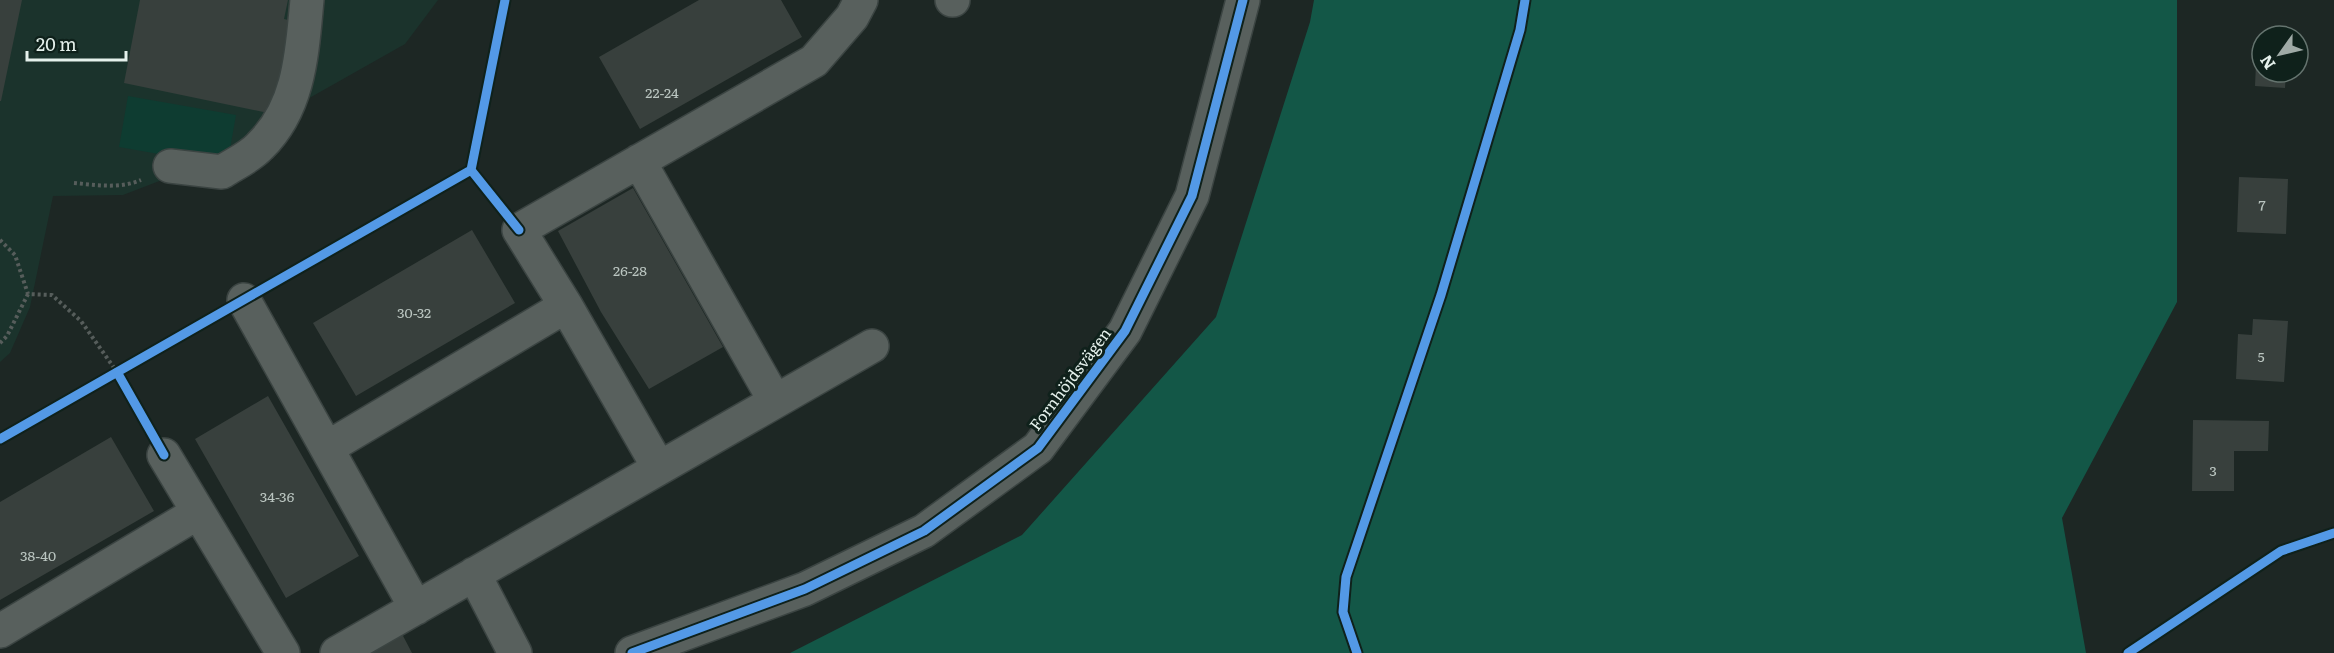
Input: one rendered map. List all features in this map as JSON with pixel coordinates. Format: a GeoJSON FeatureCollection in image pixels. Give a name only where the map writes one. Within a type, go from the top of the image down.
{"type":"FeatureCollection","features":[{"type":"Feature","properties":{"kind":"street"},"geometry":{"type":"LineString","coordinates":[[170,166],[222,172],[259,147],[285,115],[300,64],[308,0]]}},
{"type":"Feature","properties":{"kind":"street"},"geometry":{"type":"LineString","coordinates":[[659,468],[566,306],[519,230],[814,61],[852,17],[861,0]]}},
{"type":"Feature","properties":{"kind":"street","name":"Fornhöjdsvägen"},"geometry":{"type":"LineString","coordinates":[[632,653],[805,589],[924,531],[1038,448],[1125,331],[1192,196],[1243,0]]}},
{"type":"Feature","properties":{"kind":"street"},"geometry":{"type":"LineString","coordinates":[[639,161],[775,401]]}},
{"type":"Feature","properties":{"kind":"street"},"geometry":{"type":"LineString","coordinates":[[244,300],[416,608]]}},
{"type":"Feature","properties":{"kind":"street"},"geometry":{"type":"LineString","coordinates":[[327,448],[566,306]]}},
{"type":"Feature","properties":{"kind":"street"},"geometry":{"type":"LineString","coordinates":[[338,653],[872,346]]}},
{"type":"Feature","properties":{"kind":"street"},"geometry":{"type":"LineString","coordinates":[[164,455],[197,513],[284,653]]}},
{"type":"Feature","properties":{"kind":"street"},"geometry":{"type":"LineString","coordinates":[[0,631],[197,513]]}},
{"type":"Feature","properties":{"kind":"street"},"geometry":{"type":"LineString","coordinates":[[474,574],[515,653]]}},
{"type":"Feature","properties":{"kind":"path"},"geometry":{"type":"LineString","coordinates":[[74,183],[114,186]]}},
{"type":"Feature","properties":{"kind":"path"},"geometry":{"type":"LineString","coordinates":[[0,240],[15,255],[28,294],[7,336],[0,343]]}},
{"type":"Feature","properties":{"kind":"path"},"geometry":{"type":"LineString","coordinates":[[28,294],[52,295],[81,321],[123,383]]}},
{"type":"Feature","properties":{"kind":"path"},"geometry":{"type":"LineString","coordinates":[[107,378],[126,367]]}},
{"type":"Feature","properties":{"kind":"shaded area"},"geometry":{"type":"Polygon","coordinates":[[[0,0],[438,0],[405,44],[297,105],[282,141],[123,195],[53,196],[30,307],[10,353],[0,362],[0,0]]]}},
{"type":"Feature","properties":{"kind":"shaded area"},"geometry":{"type":"Polygon","coordinates":[[[128,96],[236,115],[227,166],[119,147],[128,96]]]}},
{"type":"Feature","properties":{"kind":"green space"},"geometry":{"type":"Polygon","coordinates":[[[1314,0],[2177,0],[2177,302],[2062,518],[2086,653],[790,653],[1022,535],[1216,317],[1310,22],[1314,0]]]}},
{"type":"Feature","properties":{"kind":"building"},"geometry":{"type":"Polygon","coordinates":[[[0,0],[22,0],[1,101],[0,101],[0,0]]]}},
{"type":"Feature","properties":{"kind":"building"},"geometry":{"type":"Polygon","coordinates":[[[140,0],[288,0],[284,19],[292,21],[273,114],[124,83],[140,0]]]}},
{"type":"Feature","properties":{"kind":"building"},"geometry":{"type":"Polygon","coordinates":[[[699,0],[781,0],[802,37],[640,129],[599,57],[699,0]]]}},
{"type":"Feature","properties":{"kind":"building"},"geometry":{"type":"Polygon","coordinates":[[[2255,84],[2285,84],[2285,88],[2255,86],[2255,84]]]}},
{"type":"Feature","properties":{"kind":"building"},"geometry":{"type":"Polygon","coordinates":[[[2239,177],[2288,179],[2286,234],[2237,232],[2239,177]]]}},
{"type":"Feature","properties":{"kind":"building"},"geometry":{"type":"Polygon","coordinates":[[[633,188],[723,347],[649,389],[601,312],[558,231],[633,188]]]}},
{"type":"Feature","properties":{"kind":"building"},"geometry":{"type":"Polygon","coordinates":[[[472,230],[515,303],[356,396],[313,323],[472,230]]]}},
{"type":"Feature","properties":{"kind":"building"},"geometry":{"type":"Polygon","coordinates":[[[2253,319],[2288,321],[2284,382],[2236,379],[2238,334],[2252,335],[2253,319]]]}},
{"type":"Feature","properties":{"kind":"building"},"geometry":{"type":"Polygon","coordinates":[[[268,396],[359,556],[286,598],[195,439],[268,396]]]}},
{"type":"Feature","properties":{"kind":"building"},"geometry":{"type":"Polygon","coordinates":[[[2193,420],[2269,421],[2268,451],[2234,451],[2234,491],[2192,491],[2193,420]]]}},
{"type":"Feature","properties":{"kind":"building"},"geometry":{"type":"Polygon","coordinates":[[[111,437],[154,511],[0,600],[0,502],[111,437]]]}},
{"type":"Feature","properties":{"kind":"building"},"geometry":{"type":"Polygon","coordinates":[[[401,632],[412,653],[363,653],[401,632]]]}},
{"type":"Feature","properties":{"kind":"cycle path"},"geometry":{"type":"LineString","coordinates":[[0,439],[471,170],[505,0]]}},
{"type":"Feature","properties":{"kind":"cycle path"},"geometry":{"type":"LineString","coordinates":[[632,653],[805,589],[924,531],[1038,448],[1125,331],[1192,196],[1243,0]]}},
{"type":"Feature","properties":{"kind":"cycle path"},"geometry":{"type":"LineString","coordinates":[[1357,653],[1343,612],[1346,577],[1441,295],[1520,30],[1525,0]]}},
{"type":"Feature","properties":{"kind":"cycle path"},"geometry":{"type":"LineString","coordinates":[[471,170],[519,230]]}},
{"type":"Feature","properties":{"kind":"cycle path"},"geometry":{"type":"LineString","coordinates":[[117,372],[164,455]]}},
{"type":"Feature","properties":{"kind":"cycle path"},"geometry":{"type":"LineString","coordinates":[[2128,653],[2281,551],[2334,533]]}}]}
